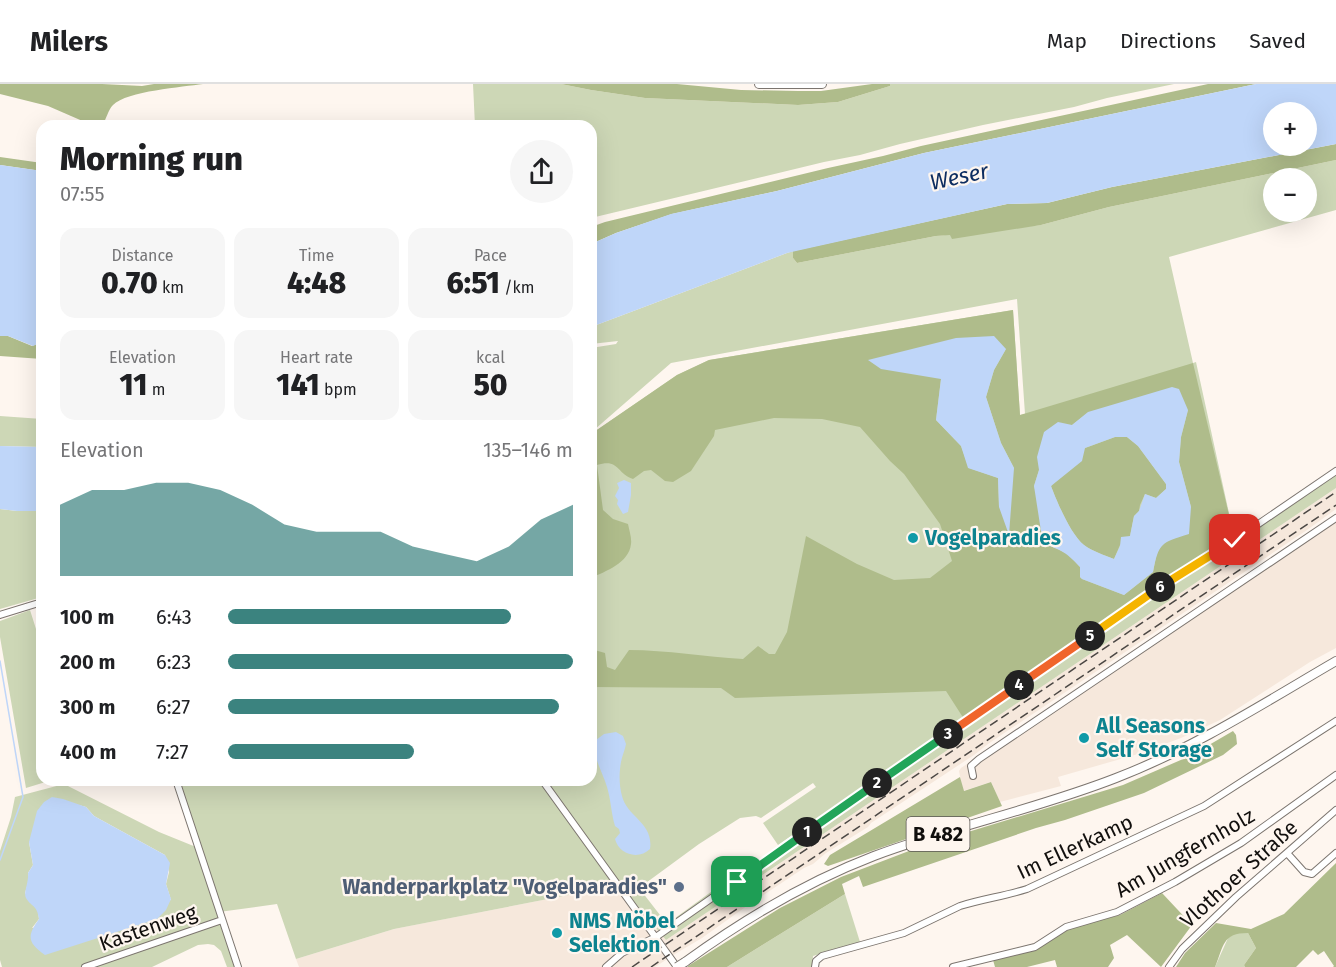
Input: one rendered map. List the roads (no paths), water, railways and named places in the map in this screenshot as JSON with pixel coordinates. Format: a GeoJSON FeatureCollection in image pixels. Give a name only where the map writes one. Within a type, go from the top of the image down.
{"type":"FeatureCollection","features":[{"type":"Feature","properties":{"kind":"main road"},"geometry":{"type":"LineString","coordinates":[[759,84],[822,84]]}},
{"type":"Feature","properties":{"kind":"main road","name":"B 482"},"geometry":{"type":"LineString","coordinates":[[677,967],[757,913],[827,876],[873,856],[925,838],[1064,796],[1150,765],[1206,737],[1336,661]]}},
{"type":"Feature","properties":{"kind":"street"},"geometry":{"type":"LineString","coordinates":[[606,967],[622,953],[656,937],[1171,580],[1235,540],[1336,471]]}},
{"type":"Feature","properties":{"kind":"street"},"geometry":{"type":"LineString","coordinates":[[973,776],[971,766],[979,759],[1336,518]]}},
{"type":"Feature","properties":{"kind":"street"},"geometry":{"type":"LineString","coordinates":[[0,615],[36,604]]}},
{"type":"Feature","properties":{"kind":"street","name":"Im Ellerkamp"},"geometry":{"type":"LineString","coordinates":[[815,967],[816,962],[822,956],[904,933],[969,903],[1028,889],[1204,806],[1336,722]]}},
{"type":"Feature","properties":{"kind":"street","name":"Am Jungfernholz"},"geometry":{"type":"LineString","coordinates":[[953,967],[974,964],[1035,947],[1066,927],[1127,907],[1241,843],[1336,775]]}},
{"type":"Feature","properties":{"kind":"street","name":"Kastenweg"},"geometry":{"type":"LineString","coordinates":[[178,786],[238,967]]}},
{"type":"Feature","properties":{"kind":"street"},"geometry":{"type":"LineString","coordinates":[[546,786],[677,967]]}},
{"type":"Feature","properties":{"kind":"street","name":"Vlothoer Straße"},"geometry":{"type":"LineString","coordinates":[[1169,967],[1198,932],[1336,810]]}},
{"type":"Feature","properties":{"kind":"street"},"geometry":{"type":"LineString","coordinates":[[1287,853],[1304,872],[1312,874],[1336,852]]}},
{"type":"Feature","properties":{"kind":"street","name":"Kastenweg"},"geometry":{"type":"LineString","coordinates":[[85,967],[222,920]]}},
{"type":"Feature","properties":{"kind":"water","name":"Weser"},"geometry":{"type":"Polygon","coordinates":[[[1256,84],[1336,84],[1336,144],[1317,148],[1317,102],[1263,102],[1263,156],[1273,156],[1112,187],[1047,203],[1007,204],[787,253],[597,325],[597,241],[671,214],[777,191],[924,153],[1256,84]]]}},
{"type":"Feature","properties":{"kind":"water"},"geometry":{"type":"Polygon","coordinates":[[[0,165],[36,170],[36,345],[33,346],[8,336],[0,336],[0,165]]]}},
{"type":"Feature","properties":{"kind":"water"},"geometry":{"type":"Polygon","coordinates":[[[994,336],[1006,349],[994,370],[986,397],[1001,443],[1014,468],[1009,535],[999,507],[998,478],[968,468],[961,446],[936,420],[941,379],[881,369],[868,360],[956,338],[994,336]]]}},
{"type":"Feature","properties":{"kind":"water"},"geometry":{"type":"Polygon","coordinates":[[[1172,387],[1179,389],[1188,410],[1181,437],[1179,462],[1191,507],[1189,534],[1163,545],[1157,555],[1153,572],[1124,595],[1082,579],[1080,567],[1072,559],[1064,552],[1043,544],[1034,486],[1039,470],[1037,457],[1044,432],[1058,422],[1072,425],[1088,412],[1172,387]],[[1115,437],[1085,448],[1082,461],[1051,486],[1065,518],[1079,540],[1091,549],[1114,559],[1121,537],[1130,536],[1134,516],[1139,511],[1145,494],[1156,498],[1166,489],[1166,484],[1138,446],[1127,437],[1115,437]]]}},
{"type":"Feature","properties":{"kind":"water"},"geometry":{"type":"Polygon","coordinates":[[[0,446],[36,447],[36,511],[0,509],[0,446]]]}},
{"type":"Feature","properties":{"kind":"water"},"geometry":{"type":"Polygon","coordinates":[[[624,480],[631,483],[631,495],[628,512],[623,514],[615,496],[619,488],[617,483],[624,480]]]}},
{"type":"Feature","properties":{"kind":"water"},"geometry":{"type":"Polygon","coordinates":[[[616,732],[623,736],[626,744],[620,770],[622,796],[629,809],[644,826],[650,840],[650,849],[640,854],[625,852],[615,839],[620,833],[615,826],[607,787],[597,761],[597,739],[604,734],[616,732]]]}},
{"type":"Feature","properties":{"kind":"water"},"geometry":{"type":"Polygon","coordinates":[[[52,797],[86,807],[94,816],[165,855],[170,863],[166,884],[171,899],[166,910],[157,919],[45,955],[35,946],[31,934],[39,919],[34,906],[25,896],[28,873],[33,865],[29,842],[37,811],[44,802],[52,797]]]}},
{"type":"Feature","properties":{"kind":"waterway"},"geometry":{"type":"LineString","coordinates":[[0,661],[23,797],[0,860]]}},
{"type":"Feature","properties":{"kind":"railway"},"geometry":{"type":"LineString","coordinates":[[632,967],[1336,492]]}},
{"type":"Feature","properties":{"kind":"railway"},"geometry":{"type":"LineString","coordinates":[[651,967],[1336,505]]}},
{"type":"Feature","properties":{"kind":"place","name":"Vogelparadies"},"geometry":{"type":"Point","coordinates":[913,538]}},
{"type":"Feature","properties":{"kind":"place","name":"All Seasons Self Storage"},"geometry":{"type":"Point","coordinates":[1084,738]}},
{"type":"Feature","properties":{"kind":"place","name":"Wanderparkplatz \"Vogelparadies\""},"geometry":{"type":"Point","coordinates":[679,887]}},
{"type":"Feature","properties":{"kind":"place","name":"NMS Möbel Selektion"},"geometry":{"type":"Point","coordinates":[557,933]}}]}
